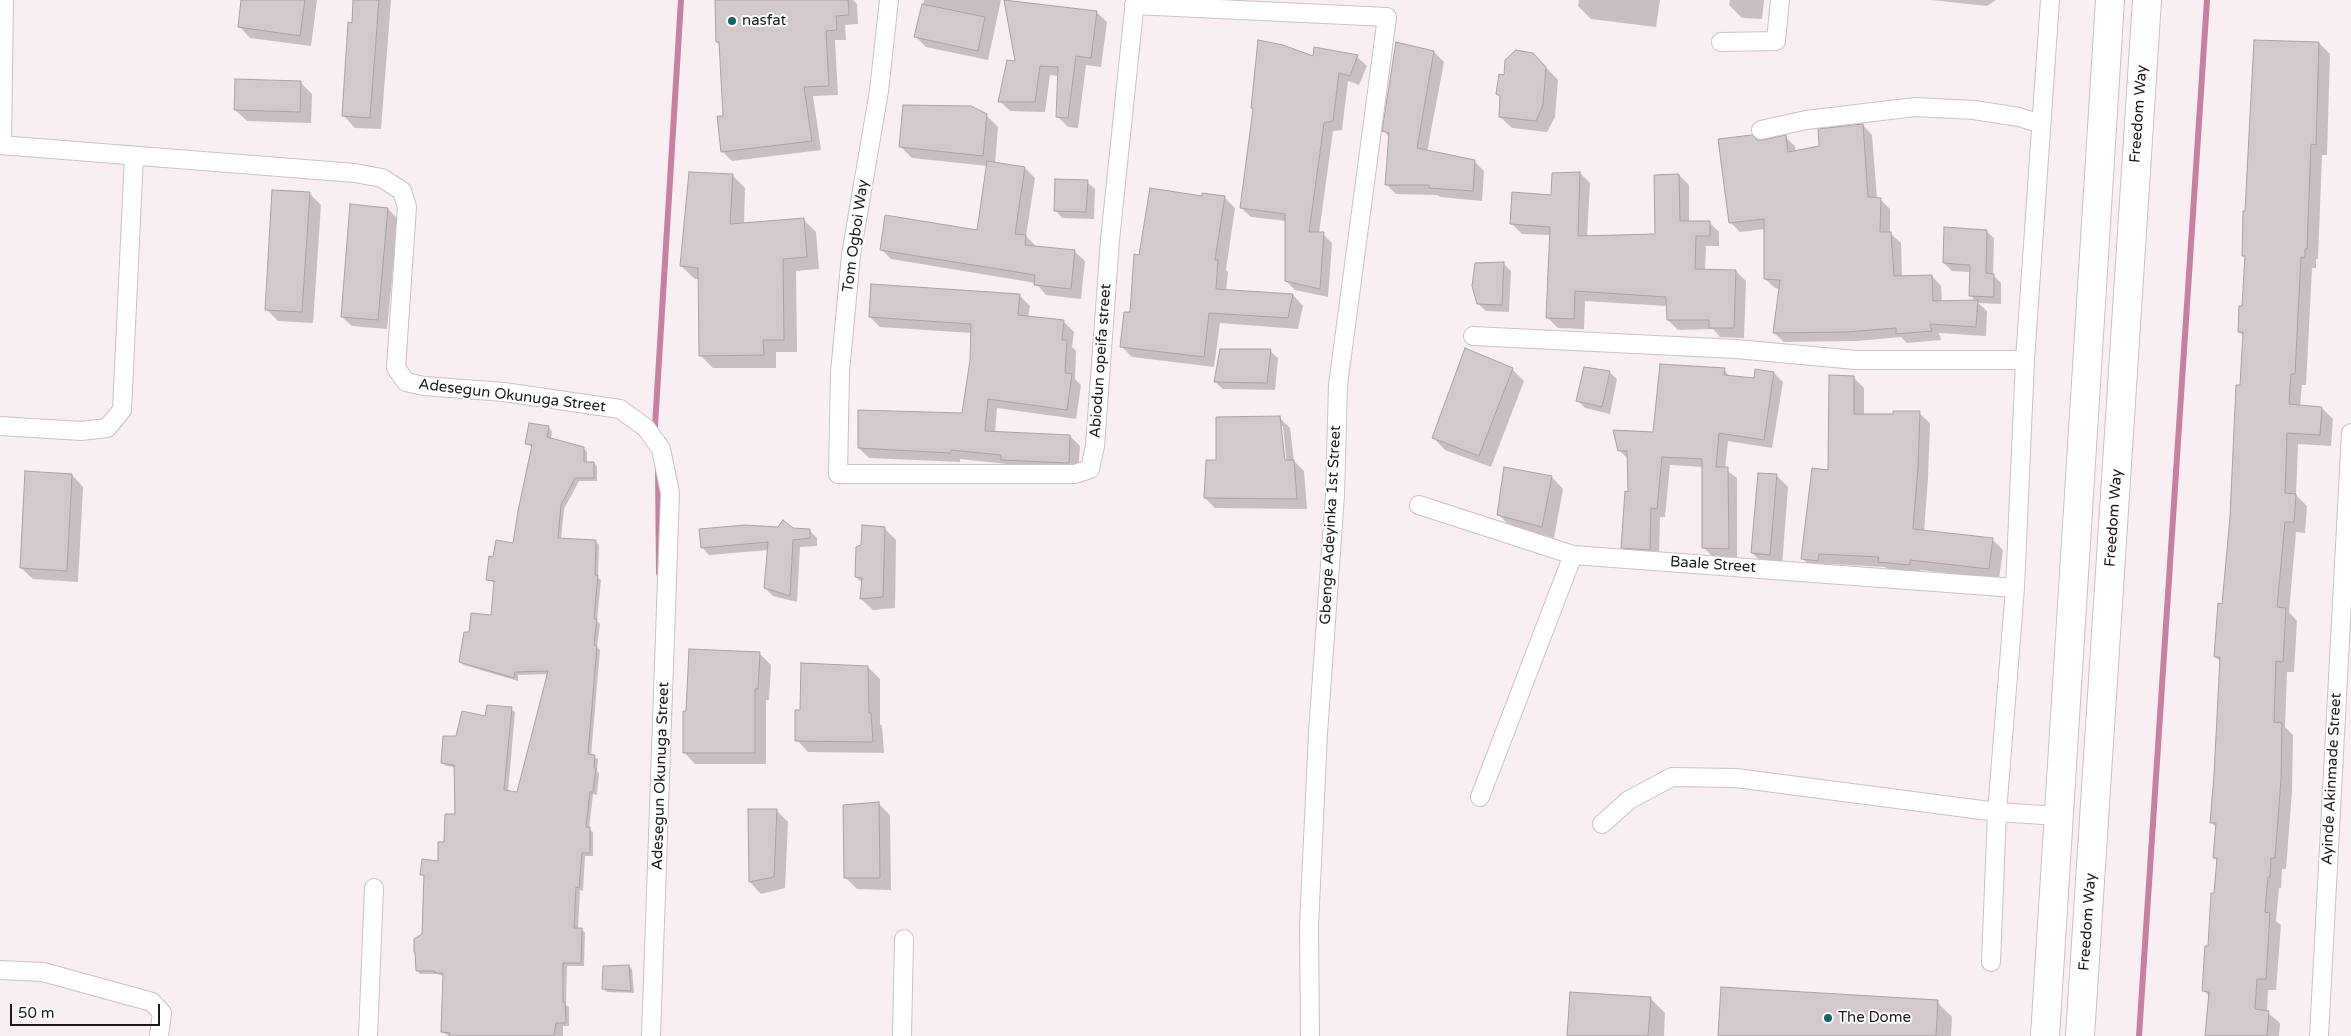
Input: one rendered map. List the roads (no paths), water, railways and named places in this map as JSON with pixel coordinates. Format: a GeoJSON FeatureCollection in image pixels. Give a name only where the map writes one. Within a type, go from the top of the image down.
{"type":"FeatureCollection","features":[{"type":"Feature","properties":{"kind":"main road"},"geometry":{"type":"LineString","coordinates":[[2044,1036],[2110,0]]}},
{"type":"Feature","properties":{"kind":"main road","name":"Freedom Way"},"geometry":{"type":"LineString","coordinates":[[2080,1036],[2147,0]]}},
{"type":"Feature","properties":{"kind":"street"},"geometry":{"type":"LineString","coordinates":[[1,145],[4,0]]}},
{"type":"Feature","properties":{"kind":"street","name":"Tom Ogboi Way"},"geometry":{"type":"LineString","coordinates":[[838,474],[840,372],[851,255],[879,91],[889,0]]}},
{"type":"Feature","properties":{"kind":"street"},"geometry":{"type":"LineString","coordinates":[[1721,42],[1776,41],[1780,0]]}},
{"type":"Feature","properties":{"kind":"street"},"geometry":{"type":"LineString","coordinates":[[1991,962],[1997,812],[2015,588],[2025,360],[2050,0]]}},
{"type":"Feature","properties":{"kind":"street","name":"Abiodun opeifa street"},"geometry":{"type":"LineString","coordinates":[[838,474],[1075,474],[1090,469],[1095,446],[1110,240],[1135,2]]}},
{"type":"Feature","properties":{"kind":"street","name":"Gbenge Adeyinka 1st Street"},"geometry":{"type":"LineString","coordinates":[[1135,2],[1387,17],[1338,385],[1335,495],[1318,733],[1310,907],[1310,1036]]}},
{"type":"Feature","properties":{"kind":"street"},"geometry":{"type":"LineString","coordinates":[[1761,130],[1806,120],[1914,107],[1974,110],[2019,117],[2041,124]]}},
{"type":"Feature","properties":{"kind":"street","name":"Adesegun Okunuga Street"},"geometry":{"type":"LineString","coordinates":[[1,145],[355,173],[382,178],[402,191],[407,206],[396,368],[406,382],[424,386],[504,392],[620,409],[646,428],[661,449],[670,493],[651,1036]]}},
{"type":"Feature","properties":{"kind":"street"},"geometry":{"type":"LineString","coordinates":[[0,426],[81,431],[108,428],[122,410],[134,156]]}},
{"type":"Feature","properties":{"kind":"street"},"geometry":{"type":"LineString","coordinates":[[1473,336],[1736,349],[1856,360],[2025,360]]}},
{"type":"Feature","properties":{"kind":"street","name":"Ayinde Akinmade Street"},"geometry":{"type":"LineString","coordinates":[[2319,1036],[2349,500],[2351,433]]}},
{"type":"Feature","properties":{"kind":"street","name":"Baale Street"},"geometry":{"type":"LineString","coordinates":[[1419,505],[1573,555],[2015,588]]}},
{"type":"Feature","properties":{"kind":"street"},"geometry":{"type":"LineString","coordinates":[[1480,797],[1573,555]]}},
{"type":"Feature","properties":{"kind":"street"},"geometry":{"type":"LineString","coordinates":[[1602,824],[1629,800],[1672,777],[1736,778],[1997,812],[2059,816]]}},
{"type":"Feature","properties":{"kind":"street"},"geometry":{"type":"LineString","coordinates":[[368,1036],[374,888]]}},
{"type":"Feature","properties":{"kind":"street"},"geometry":{"type":"LineString","coordinates":[[902,1036],[904,939]]}},
{"type":"Feature","properties":{"kind":"street"},"geometry":{"type":"LineString","coordinates":[[0,970],[43,972],[152,1002],[162,1014],[159,1036]]}},
{"type":"Feature","properties":{"kind":"waterway"},"geometry":{"type":"LineString","coordinates":[[655,426],[681,0]]}},
{"type":"Feature","properties":{"kind":"waterway"},"geometry":{"type":"LineString","coordinates":[[2139,1036],[2207,0]]}},
{"type":"Feature","properties":{"kind":"waterway"},"geometry":{"type":"LineString","coordinates":[[658,468],[659,573]]}},
{"type":"Feature","properties":{"kind":"place","name":"nasfat"},"geometry":{"type":"Point","coordinates":[732,21]}},
{"type":"Feature","properties":{"kind":"place","name":"The Dome"},"geometry":{"type":"Point","coordinates":[1828,1018]}}]}
